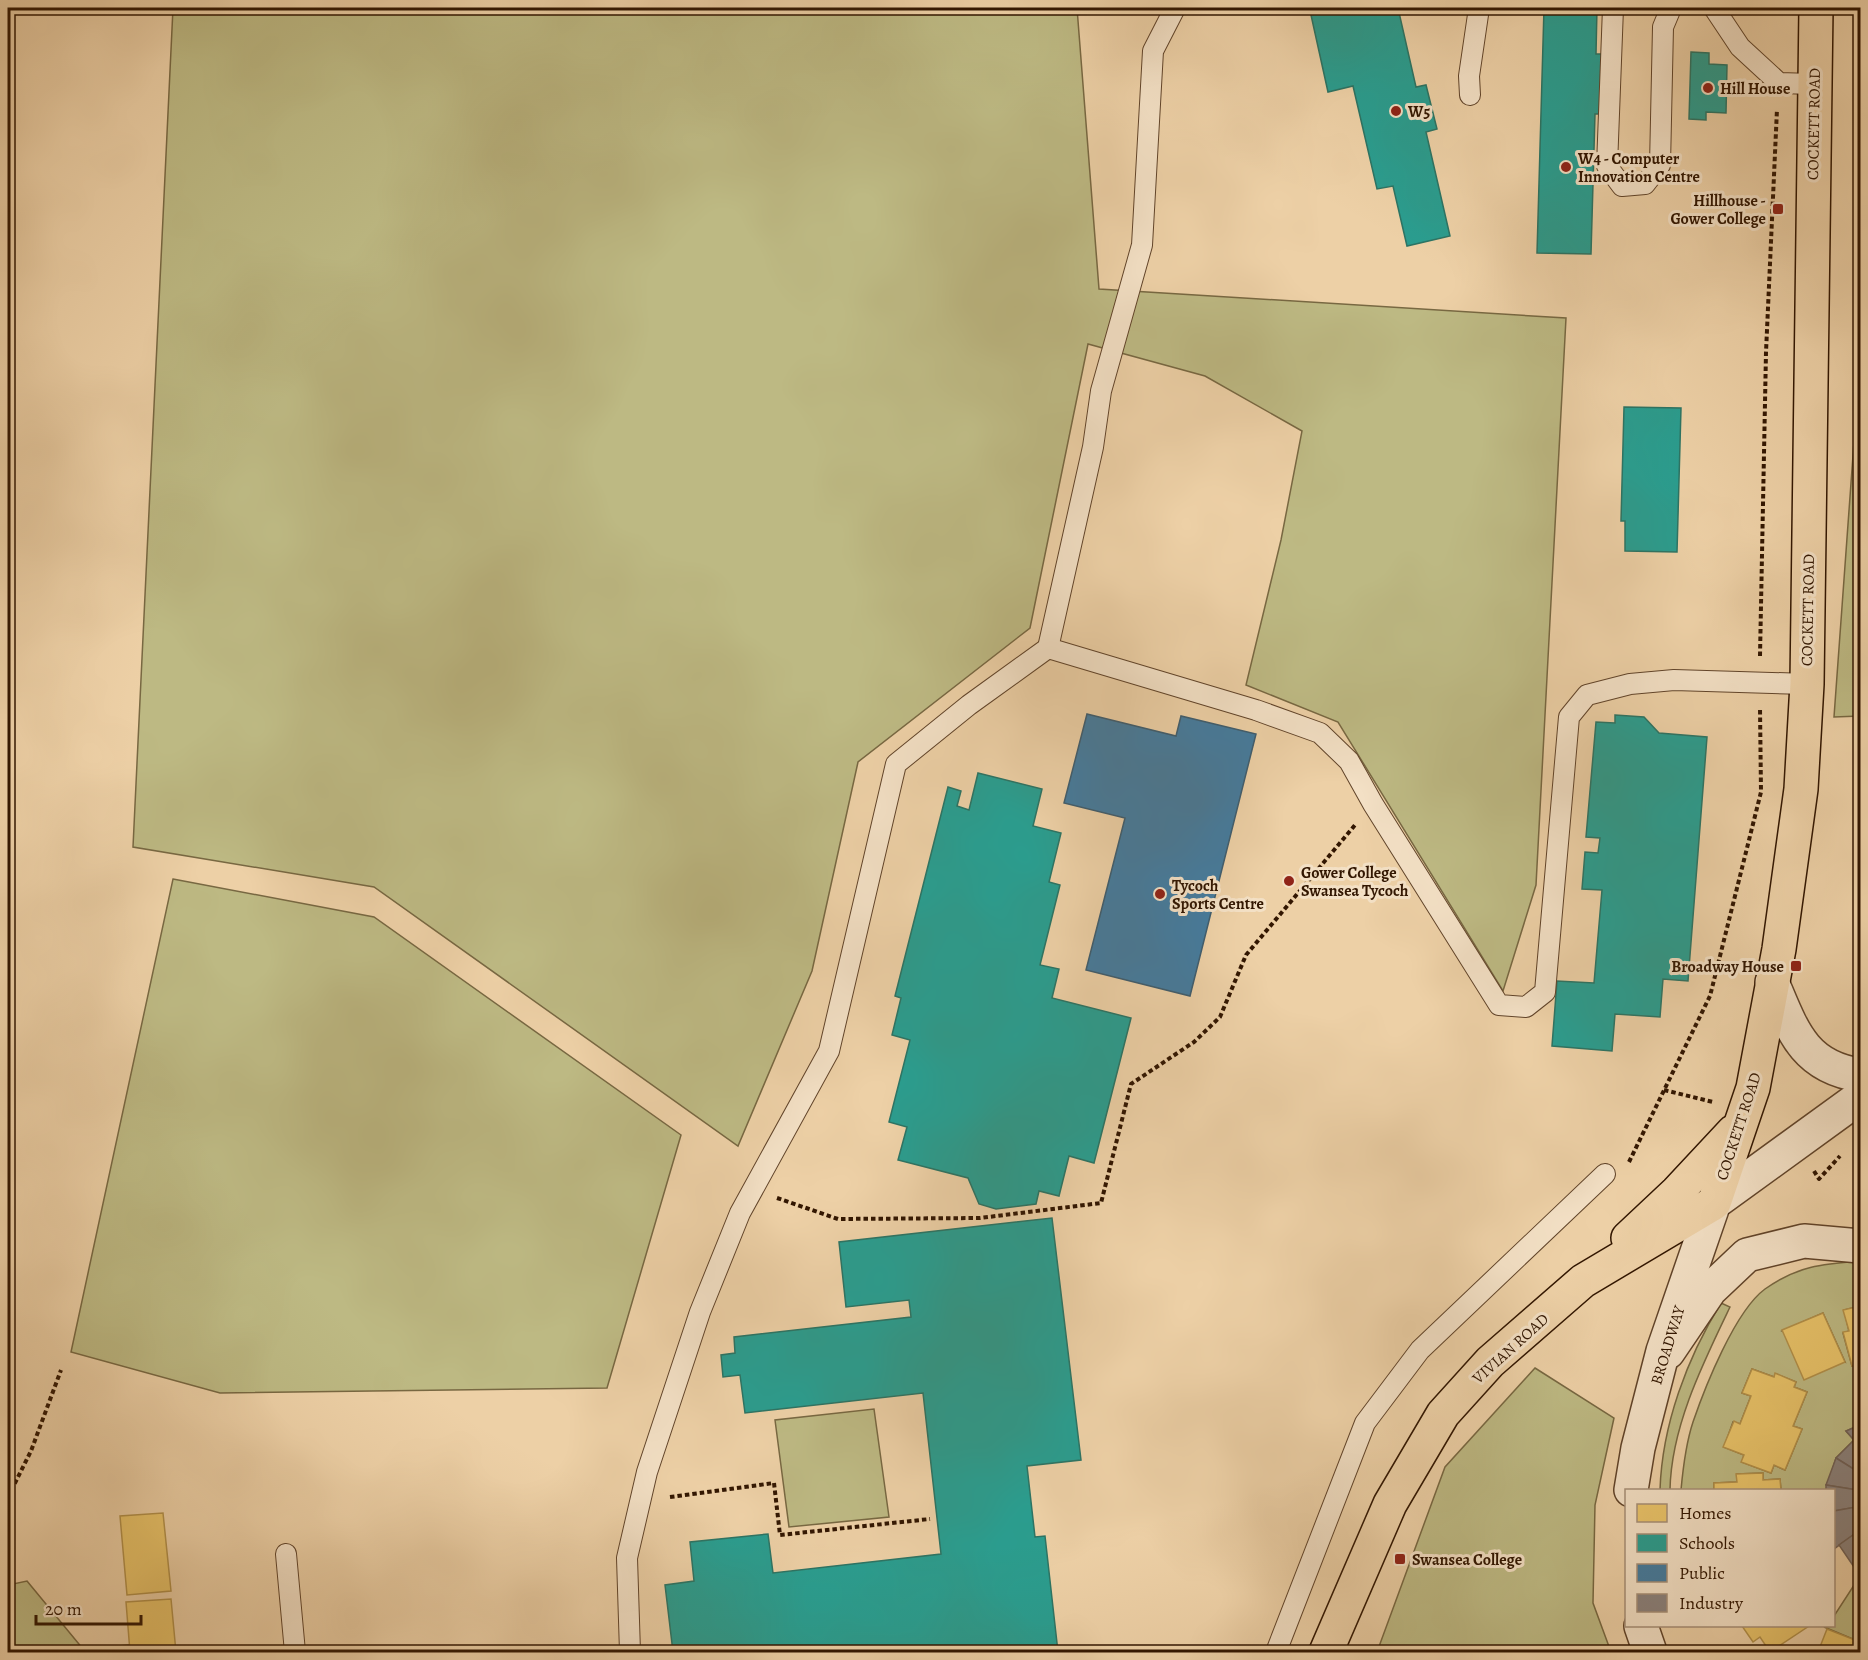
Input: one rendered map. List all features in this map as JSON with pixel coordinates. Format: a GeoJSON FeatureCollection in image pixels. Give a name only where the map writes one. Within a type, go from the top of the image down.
{"type":"FeatureCollection","features":[{"type":"Feature","properties":{"kind":"main road","name":"COCKETT ROAD"},"geometry":{"type":"LineString","coordinates":[[1714,1203],[1753,1088],[1773,982],[1801,789],[1807,684],[1813,84],[1816,8]]}},
{"type":"Feature","properties":{"kind":"main road"},"geometry":{"type":"LineString","coordinates":[[1583,1281],[1677,1192],[1741,1124]]}},
{"type":"Feature","properties":{"kind":"main road","name":"VIVIAN ROAD"},"geometry":{"type":"LineString","coordinates":[[1326,1653],[1390,1504],[1443,1414],[1490,1362],[1583,1281],[1714,1203]]}},
{"type":"Feature","properties":{"kind":"street"},"geometry":{"type":"LineString","coordinates":[[1773,982],[1794,1033],[1809,1054],[1842,1073],[1860,1075]]}},
{"type":"Feature","properties":{"kind":"street"},"geometry":{"type":"LineString","coordinates":[[1714,1203],[1860,1097]]}},
{"type":"Feature","properties":{"kind":"street","name":"BROADWAY"},"geometry":{"type":"LineString","coordinates":[[1631,1489],[1638,1448],[1660,1364],[1714,1203]]}},
{"type":"Feature","properties":{"kind":"street"},"geometry":{"type":"LineString","coordinates":[[1660,1364],[1710,1290],[1747,1255],[1804,1241],[1860,1246]]}},
{"type":"Feature","properties":{"kind":"street"},"geometry":{"type":"LineString","coordinates":[[1641,1627],[1650,1653]]}},
{"type":"Feature","properties":{"kind":"lane"},"geometry":{"type":"LineString","coordinates":[[630,1653],[627,1558],[647,1472],[700,1312],[740,1213],[829,1051],[896,764],[969,705],[1048,648],[1093,447],[1101,391],[1142,245],[1153,51],[1175,8]]}},
{"type":"Feature","properties":{"kind":"lane"},"geometry":{"type":"LineString","coordinates":[[1470,95],[1469,76],[1479,8]]}},
{"type":"Feature","properties":{"kind":"lane"},"geometry":{"type":"LineString","coordinates":[[1613,8],[1607,166],[1622,186],[1645,184],[1660,165],[1663,27],[1671,8]]}},
{"type":"Feature","properties":{"kind":"lane"},"geometry":{"type":"LineString","coordinates":[[1714,8],[1740,47],[1779,83],[1813,84]]}},
{"type":"Feature","properties":{"kind":"lane"},"geometry":{"type":"LineString","coordinates":[[1048,648],[1256,710],[1320,733],[1349,761],[1373,804],[1499,1005],[1526,1007],[1545,992],[1569,717],[1587,695],[1630,684],[1674,680],[1807,684]]}},
{"type":"Feature","properties":{"kind":"lane"},"geometry":{"type":"LineString","coordinates":[[1276,1653],[1365,1423],[1420,1350],[1605,1174]]}},
{"type":"Feature","properties":{"kind":"lane"},"geometry":{"type":"LineString","coordinates":[[286,1554],[295,1653]]}},
{"type":"Feature","properties":{"kind":"path"},"geometry":{"type":"LineString","coordinates":[[1629,1163],[1710,996],[1761,792],[1760,682],[1766,352],[1779,83]]}},
{"type":"Feature","properties":{"kind":"path"},"geometry":{"type":"LineString","coordinates":[[753,1190],[838,1219],[980,1218],[1101,1203],[1131,1084],[1194,1042],[1220,1017],[1246,955],[1373,804]]}},
{"type":"Feature","properties":{"kind":"path"},"geometry":{"type":"LineString","coordinates":[[8,1497],[31,1451],[62,1370]]}},
{"type":"Feature","properties":{"kind":"path"},"geometry":{"type":"LineString","coordinates":[[640,1500],[774,1483],[780,1535],[930,1519]]}},
{"type":"Feature","properties":{"kind":"shaded area"},"geometry":{"type":"Polygon","coordinates":[[[173,8],[1077,8],[1099,289],[1566,318],[1536,885],[1503,991],[1338,722],[1246,685],[1281,540],[1302,431],[1205,376],[1088,344],[1030,628],[858,762],[812,971],[738,1146],[374,887],[133,847],[173,8]]]}},
{"type":"Feature","properties":{"kind":"shaded area"},"geometry":{"type":"Polygon","coordinates":[[[1860,359],[1860,716],[1834,717],[1860,359]]]}},
{"type":"Feature","properties":{"kind":"shaded area"},"geometry":{"type":"Polygon","coordinates":[[[173,879],[374,917],[681,1135],[607,1388],[220,1393],[71,1352],[173,879]]]}},
{"type":"Feature","properties":{"kind":"shaded area"},"geometry":{"type":"Polygon","coordinates":[[[1860,1261],[1860,1306],[1844,1310],[1849,1331],[1843,1333],[1852,1366],[1860,1364],[1860,1425],[1846,1431],[1854,1440],[1836,1458],[1826,1489],[1781,1489],[1780,1479],[1763,1480],[1763,1473],[1737,1474],[1737,1482],[1714,1483],[1714,1489],[1681,1489],[1693,1422],[1713,1370],[1743,1314],[1765,1289],[1777,1281],[1799,1271],[1822,1265],[1860,1261]],[[1823,1313],[1782,1331],[1845,1362],[1823,1313]],[[1752,1369],[1742,1393],[1751,1396],[1740,1424],[1733,1422],[1724,1447],[1744,1455],[1742,1462],[1771,1473],[1774,1465],[1785,1470],[1802,1429],[1793,1426],[1807,1392],[1794,1387],[1796,1382],[1776,1374],[1774,1377],[1752,1369]]]}},
{"type":"Feature","properties":{"kind":"shaded area"},"geometry":{"type":"Polygon","coordinates":[[[1721,1303],[1730,1307],[1699,1373],[1682,1419],[1672,1466],[1670,1489],[1660,1489],[1666,1441],[1678,1393],[1697,1346],[1721,1303]]]}},
{"type":"Feature","properties":{"kind":"shaded area"},"geometry":{"type":"Polygon","coordinates":[[[1535,1368],[1614,1418],[1595,1505],[1593,1603],[1611,1652],[1377,1652],[1445,1467],[1535,1368]]]}},
{"type":"Feature","properties":{"kind":"shaded area"},"geometry":{"type":"Polygon","coordinates":[[[874,1409],[889,1517],[789,1527],[775,1420],[874,1409]]]}},
{"type":"Feature","properties":{"kind":"shaded area"},"geometry":{"type":"Polygon","coordinates":[[[1858,1579],[1860,1580],[1860,1642],[1824,1627],[1835,1627],[1835,1614],[1858,1579]]]}},
{"type":"Feature","properties":{"kind":"shaded area"},"geometry":{"type":"Polygon","coordinates":[[[27,1581],[83,1649],[129,1645],[130,1652],[8,1652],[8,1585],[27,1581]]]}},
{"type":"Feature","properties":{"kind":"building: Homes"},"geometry":{"type":"Polygon","coordinates":[[[1860,1306],[1860,1364],[1852,1366],[1843,1332],[1849,1331],[1843,1310],[1860,1306]]]}},
{"type":"Feature","properties":{"kind":"building: Homes"},"geometry":{"type":"Polygon","coordinates":[[[1823,1313],[1845,1362],[1804,1380],[1782,1330],[1823,1313]]]}},
{"type":"Feature","properties":{"kind":"building: Homes"},"geometry":{"type":"Polygon","coordinates":[[[1752,1369],[1774,1377],[1775,1373],[1796,1382],[1794,1387],[1807,1392],[1793,1426],[1802,1429],[1785,1470],[1774,1465],[1771,1473],[1741,1462],[1744,1455],[1723,1447],[1734,1421],[1740,1424],[1751,1396],[1742,1393],[1752,1369]]]}},
{"type":"Feature","properties":{"kind":"building: Homes"},"geometry":{"type":"Polygon","coordinates":[[[1763,1473],[1763,1480],[1780,1479],[1781,1489],[1714,1489],[1714,1483],[1737,1482],[1736,1474],[1763,1473]]]}},
{"type":"Feature","properties":{"kind":"building: Homes"},"geometry":{"type":"Polygon","coordinates":[[[163,1513],[171,1591],[127,1595],[120,1516],[163,1513]]]}},
{"type":"Feature","properties":{"kind":"building: Homes"},"geometry":{"type":"Polygon","coordinates":[[[171,1599],[176,1652],[130,1652],[126,1602],[171,1599]]]}},
{"type":"Feature","properties":{"kind":"building: Homes"},"geometry":{"type":"Polygon","coordinates":[[[1743,1627],[1808,1627],[1770,1652],[1760,1637],[1753,1642],[1743,1627]]]}},
{"type":"Feature","properties":{"kind":"building: Homes"},"geometry":{"type":"Polygon","coordinates":[[[1827,1629],[1860,1642],[1860,1652],[1818,1652],[1827,1629]]]}},
{"type":"Feature","properties":{"kind":"building: Schools","name":"W5"},"geometry":{"type":"Polygon","coordinates":[[[1343,8],[1398,8],[1416,87],[1426,85],[1437,129],[1426,132],[1450,236],[1407,246],[1393,186],[1377,189],[1353,86],[1328,92],[1311,15],[1343,8]]]}},
{"type":"Feature","properties":{"kind":"building: Schools","name":"W4 - Computer Innovation Centre"},"geometry":{"type":"Polygon","coordinates":[[[1544,8],[1597,8],[1596,54],[1605,54],[1604,114],[1595,114],[1591,254],[1537,253],[1544,8]]]}},
{"type":"Feature","properties":{"kind":"building: Schools","name":"Hill House"},"geometry":{"type":"Polygon","coordinates":[[[1691,52],[1709,53],[1709,64],[1727,65],[1726,113],[1706,112],[1706,120],[1689,119],[1691,52]]]}},
{"type":"Feature","properties":{"kind":"building: Schools"},"geometry":{"type":"Polygon","coordinates":[[[1624,407],[1681,408],[1677,552],[1625,551],[1625,521],[1621,521],[1624,407]]]}},
{"type":"Feature","properties":{"kind":"building: Schools"},"geometry":{"type":"Polygon","coordinates":[[[1615,715],[1644,717],[1659,733],[1707,737],[1688,981],[1663,979],[1660,1017],[1615,1014],[1612,1051],[1552,1046],[1557,981],[1594,983],[1602,890],[1582,889],[1585,852],[1598,853],[1600,838],[1586,837],[1596,722],[1615,723],[1615,715]]]}},
{"type":"Feature","properties":{"kind":"building: Schools"},"geometry":{"type":"Polygon","coordinates":[[[978,773],[1042,789],[1033,826],[1061,833],[1049,882],[1060,885],[1040,965],[1059,969],[1052,998],[1131,1018],[1094,1163],[1069,1156],[1059,1196],[1039,1191],[1036,1204],[996,1209],[979,1204],[968,1178],[898,1160],[907,1127],[889,1122],[910,1040],[892,1035],[901,998],[895,996],[948,787],[961,791],[957,806],[969,810],[978,773]]]}},
{"type":"Feature","properties":{"kind":"building: Schools"},"geometry":{"type":"Polygon","coordinates":[[[1052,1218],[1081,1460],[1027,1466],[1035,1537],[1045,1536],[1058,1652],[673,1652],[665,1585],[694,1581],[690,1542],[768,1534],[773,1573],[941,1554],[923,1393],[745,1413],[740,1375],[723,1377],[721,1355],[735,1353],[734,1337],[911,1317],[909,1300],[846,1307],[839,1242],[1052,1218]]]}},
{"type":"Feature","properties":{"kind":"building: Public","name":"Tycoch Sports Centre"},"geometry":{"type":"Polygon","coordinates":[[[1087,714],[1176,736],[1181,716],[1256,734],[1190,996],[1086,970],[1125,818],[1064,803],[1087,714]]]}},
{"type":"Feature","properties":{"kind":"building: Industry"},"geometry":{"type":"Polygon","coordinates":[[[1860,1425],[1860,1447],[1846,1431],[1860,1425]]]}},
{"type":"Feature","properties":{"kind":"building: Industry"},"geometry":{"type":"Polygon","coordinates":[[[1854,1440],[1860,1447],[1860,1473],[1836,1458],[1854,1440]]]}},
{"type":"Feature","properties":{"kind":"building: Industry"},"geometry":{"type":"Polygon","coordinates":[[[1836,1458],[1860,1473],[1857,1490],[1826,1485],[1836,1458]]]}},
{"type":"Feature","properties":{"kind":"building: Industry"},"geometry":{"type":"Polygon","coordinates":[[[1826,1485],[1857,1490],[1856,1507],[1835,1511],[1835,1489],[1826,1489],[1826,1485]]]}},
{"type":"Feature","properties":{"kind":"building: Industry"},"geometry":{"type":"Polygon","coordinates":[[[1856,1507],[1860,1530],[1835,1548],[1835,1511],[1856,1507]]]}},
{"type":"Feature","properties":{"kind":"building: Industry"},"geometry":{"type":"Polygon","coordinates":[[[1860,1530],[1860,1568],[1856,1570],[1839,1545],[1860,1530]]]}},
{"type":"Feature","properties":{"kind":"place","name":"Hill House"},"geometry":{"type":"Point","coordinates":[1708,88]}},
{"type":"Feature","properties":{"kind":"place","name":"W5"},"geometry":{"type":"Point","coordinates":[1396,111]}},
{"type":"Feature","properties":{"kind":"place","name":"W4 - Computer Innovation Centre"},"geometry":{"type":"Point","coordinates":[1566,167]}},
{"type":"Feature","properties":{"kind":"place","name":"Hillhouse - Gower College"},"geometry":{"type":"Point","coordinates":[1778,209]}},
{"type":"Feature","properties":{"kind":"place","name":"Gower College Swansea Tycoch"},"geometry":{"type":"Point","coordinates":[1289,881]}},
{"type":"Feature","properties":{"kind":"place","name":"Tycoch Sports Centre"},"geometry":{"type":"Point","coordinates":[1160,894]}},
{"type":"Feature","properties":{"kind":"place","name":"Broadway House"},"geometry":{"type":"Point","coordinates":[1796,966]}},
{"type":"Feature","properties":{"kind":"place","name":"Swansea College"},"geometry":{"type":"Point","coordinates":[1400,1559]}}]}
